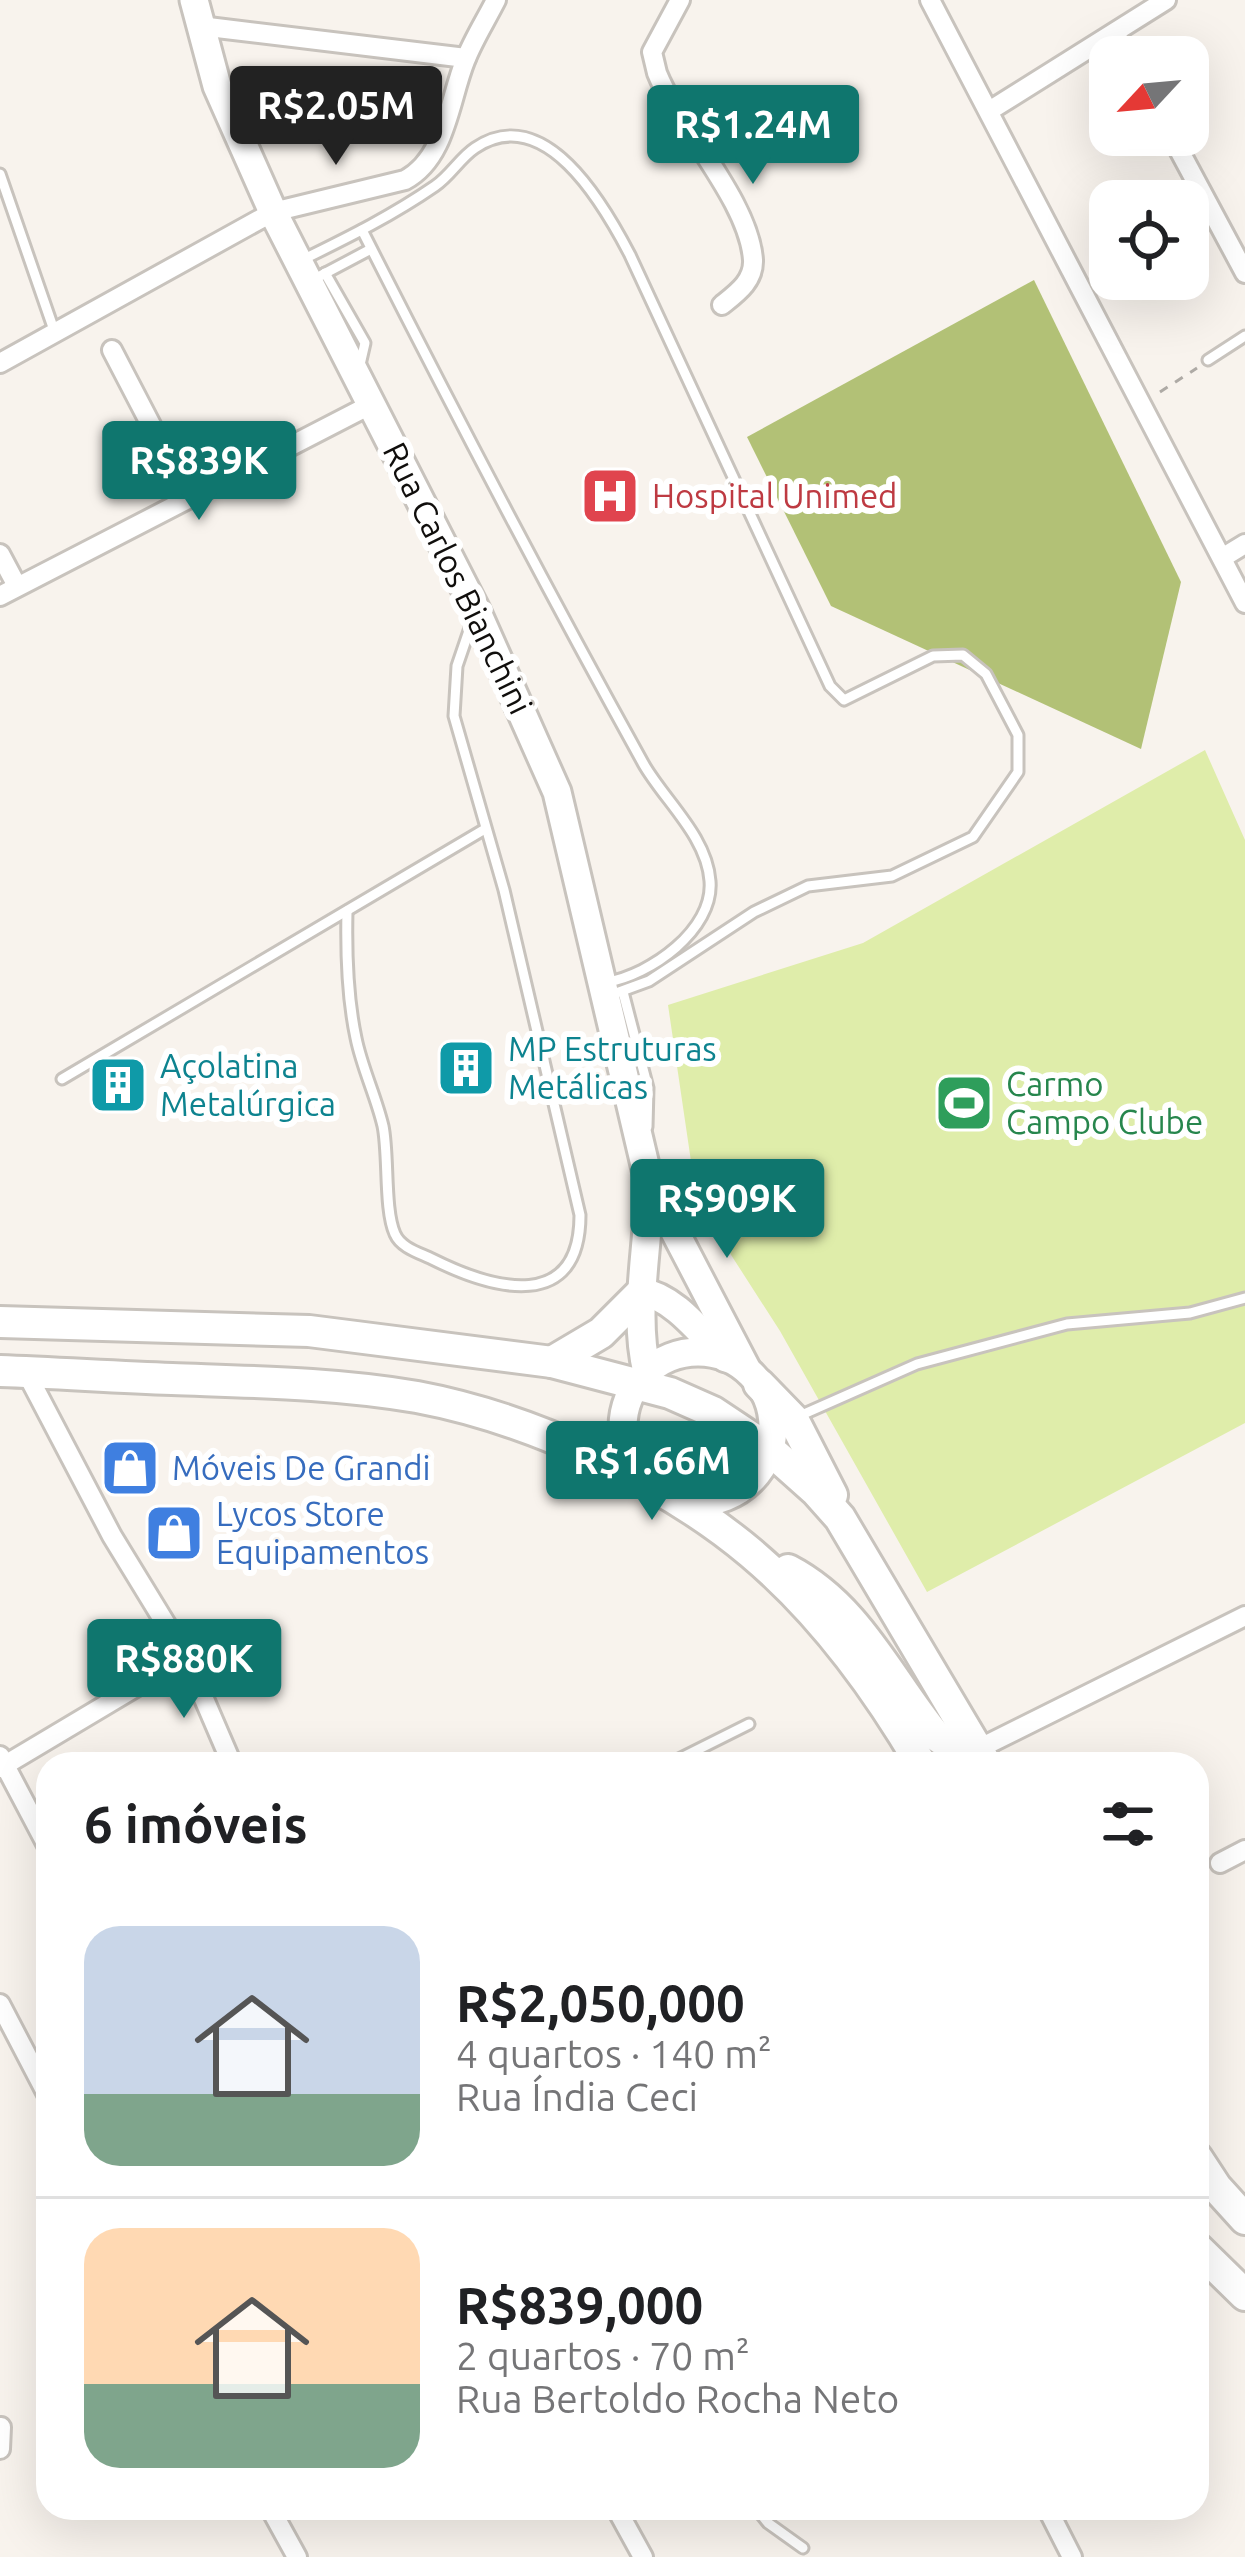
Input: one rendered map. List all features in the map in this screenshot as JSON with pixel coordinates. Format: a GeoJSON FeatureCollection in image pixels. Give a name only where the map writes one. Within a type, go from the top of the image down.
{"type":"FeatureCollection","features":[{"type":"Feature","properties":{"kind":"main road"},"geometry":{"type":"LineString","coordinates":[[552,1362],[601,1333],[641,1292]]}},
{"type":"Feature","properties":{"kind":"main road"},"geometry":{"type":"LineString","coordinates":[[0,1322],[309,1331],[642,1378],[713,1412],[770,1450],[816,1490],[840,1518],[980,1752]]}},
{"type":"Feature","properties":{"kind":"main road"},"geometry":{"type":"LineString","coordinates":[[744,1370],[793,1419],[827,1482],[840,1518]]}},
{"type":"Feature","properties":{"kind":"main road"},"geometry":{"type":"LineString","coordinates":[[13,1371],[280,1383],[417,1397],[562,1442],[612,1462],[750,1552],[795,1573],[865,1636],[934,1734],[971,1752]]}},
{"type":"Feature","properties":{"kind":"main road"},"geometry":{"type":"LineString","coordinates":[[750,1552],[868,1680],[914,1752]]}},
{"type":"Feature","properties":{"kind":"main road"},"geometry":{"type":"LineString","coordinates":[[1209,2177],[1245,2218]]}},
{"type":"Feature","properties":{"kind":"main road"},"geometry":{"type":"LineString","coordinates":[[1209,2260],[1245,2295]]}},
{"type":"Feature","properties":{"kind":"street"},"geometry":{"type":"LineString","coordinates":[[0,363],[273,212],[419,172],[442,130],[466,58],[496,0]]}},
{"type":"Feature","properties":{"kind":"street"},"geometry":{"type":"LineString","coordinates":[[680,0],[652,52],[664,92],[742,223],[753,261],[743,289],[722,305]]}},
{"type":"Feature","properties":{"kind":"street"},"geometry":{"type":"LineString","coordinates":[[930,0],[1245,603]]}},
{"type":"Feature","properties":{"kind":"street"},"geometry":{"type":"LineString","coordinates":[[989,111],[1166,0]]}},
{"type":"Feature","properties":{"kind":"street"},"geometry":{"type":"LineString","coordinates":[[197,13],[466,58]]}},
{"type":"Feature","properties":{"kind":"street","name":"Rua Carlos Bianchini"},"geometry":{"type":"LineString","coordinates":[[197,13],[217,86],[273,212],[311,272],[476,610],[557,792],[610,991],[648,1175],[642,1378],[626,1408],[623,1430],[628,1454],[641,1475],[665,1495]]}},
{"type":"Feature","properties":{"kind":"street"},"geometry":{"type":"LineString","coordinates":[[1182,156],[1245,273]]}},
{"type":"Feature","properties":{"kind":"street"},"geometry":{"type":"LineString","coordinates":[[112,350],[189,498]]}},
{"type":"Feature","properties":{"kind":"street"},"geometry":{"type":"LineString","coordinates":[[0,554],[8,591],[372,404]]}},
{"type":"Feature","properties":{"kind":"street"},"geometry":{"type":"LineString","coordinates":[[1222,558],[1245,544]]}},
{"type":"Feature","properties":{"kind":"street","name":"Rua Carlos Bianchini"},"geometry":{"type":"LineString","coordinates":[[648,1175],[744,1370],[771,1408],[770,1450]]}},
{"type":"Feature","properties":{"kind":"street"},"geometry":{"type":"LineString","coordinates":[[641,1292],[673,1306],[744,1370]]}},
{"type":"Feature","properties":{"kind":"street"},"geometry":{"type":"LineString","coordinates":[[642,1378],[682,1354],[707,1353],[744,1370]]}},
{"type":"Feature","properties":{"kind":"street"},"geometry":{"type":"LineString","coordinates":[[13,1371],[186,1658],[227,1752]]}},
{"type":"Feature","properties":{"kind":"street"},"geometry":{"type":"LineString","coordinates":[[665,1495],[687,1502],[731,1495],[761,1469],[770,1450]]}},
{"type":"Feature","properties":{"kind":"street"},"geometry":{"type":"LineString","coordinates":[[990,1752],[1245,1616]]}},
{"type":"Feature","properties":{"kind":"street"},"geometry":{"type":"LineString","coordinates":[[36,1825],[2,1763],[186,1658]]}},
{"type":"Feature","properties":{"kind":"street"},"geometry":{"type":"LineString","coordinates":[[1220,1863],[1245,1850]]}},
{"type":"Feature","properties":{"kind":"street"},"geometry":{"type":"LineString","coordinates":[[0,2004],[36,2073]]}},
{"type":"Feature","properties":{"kind":"street"},"geometry":{"type":"LineString","coordinates":[[0,2449],[1,2427]]}},
{"type":"Feature","properties":{"kind":"street"},"geometry":{"type":"LineString","coordinates":[[277,2520],[297,2557]]}},
{"type":"Feature","properties":{"kind":"street"},"geometry":{"type":"LineString","coordinates":[[623,2520],[643,2557]]}},
{"type":"Feature","properties":{"kind":"street"},"geometry":{"type":"LineString","coordinates":[[1053,2520],[1072,2557]]}},
{"type":"Feature","properties":{"kind":"lane"},"geometry":{"type":"LineString","coordinates":[[311,272],[362,230],[441,182],[476,147],[526,135],[555,151],[615,226],[630,255],[830,686],[844,700],[933,656],[962,656],[986,674],[1018,735],[1018,772],[973,837],[892,876],[808,886],[754,912],[649,981],[610,991]]}},
{"type":"Feature","properties":{"kind":"lane"},"geometry":{"type":"LineString","coordinates":[[0,174],[55,332]]}},
{"type":"Feature","properties":{"kind":"lane"},"geometry":{"type":"LineString","coordinates":[[362,230],[514,532],[648,771],[703,854],[711,881],[706,904],[691,932],[610,991]]}},
{"type":"Feature","properties":{"kind":"lane"},"geometry":{"type":"LineString","coordinates":[[311,272],[371,249]]}},
{"type":"Feature","properties":{"kind":"lane"},"geometry":{"type":"LineString","coordinates":[[1208,361],[1245,337]]}},
{"type":"Feature","properties":{"kind":"lane"},"geometry":{"type":"LineString","coordinates":[[347,911],[345,964],[356,1040],[383,1126],[394,1233],[407,1247],[455,1271],[512,1286],[533,1287],[553,1279],[572,1264],[580,1244],[580,1215],[504,890],[454,716],[457,666],[476,610]]}},
{"type":"Feature","properties":{"kind":"lane"},"geometry":{"type":"LineString","coordinates":[[62,1079],[485,829]]}},
{"type":"Feature","properties":{"kind":"lane"},"geometry":{"type":"LineString","coordinates":[[672,949],[682,960]]}},
{"type":"Feature","properties":{"kind":"lane"},"geometry":{"type":"LineString","coordinates":[[793,1419],[917,1364],[1045,1329],[1190,1313],[1245,1298]]}},
{"type":"Feature","properties":{"kind":"lane"},"geometry":{"type":"LineString","coordinates":[[693,1752],[749,1724]]}},
{"type":"Feature","properties":{"kind":"lane"},"geometry":{"type":"LineString","coordinates":[[766,2520],[803,2548]]}},
{"type":"Feature","properties":{"kind":"path"},"geometry":{"type":"LineString","coordinates":[[1144,403],[1208,361]]}},
{"type":"Feature","properties":{"kind":"green space"},"geometry":{"type":"Polygon","coordinates":[[[1034,280],[1181,582],[1141,749],[831,606],[747,437],[1034,280]]]}},
{"type":"Feature","properties":{"kind":"green space","name":"Carmo Campo Clube"},"geometry":{"type":"Polygon","coordinates":[[[1205,750],[1245,840],[1245,1423],[927,1592],[780,1331],[697,1202],[668,1005],[863,943],[1205,750]]]}},
{"type":"Feature","properties":{"kind":"place","name":"Hospital Unimed"},"geometry":{"type":"Point","coordinates":[610,496]}},
{"type":"Feature","properties":{"kind":"place","name":"MP Estruturas Metálicas"},"geometry":{"type":"Point","coordinates":[466,1068]}},
{"type":"Feature","properties":{"kind":"place","name":"Açolatina Metalúrgica"},"geometry":{"type":"Point","coordinates":[118,1085]}},
{"type":"Feature","properties":{"kind":"place","name":"Carmo Campo Clube"},"geometry":{"type":"Point","coordinates":[964,1103]}},
{"type":"Feature","properties":{"kind":"place","name":"Móveis De Grandi"},"geometry":{"type":"Point","coordinates":[130,1468]}},
{"type":"Feature","properties":{"kind":"place","name":"Lycos Store Equipamentos"},"geometry":{"type":"Point","coordinates":[174,1533]}}]}
